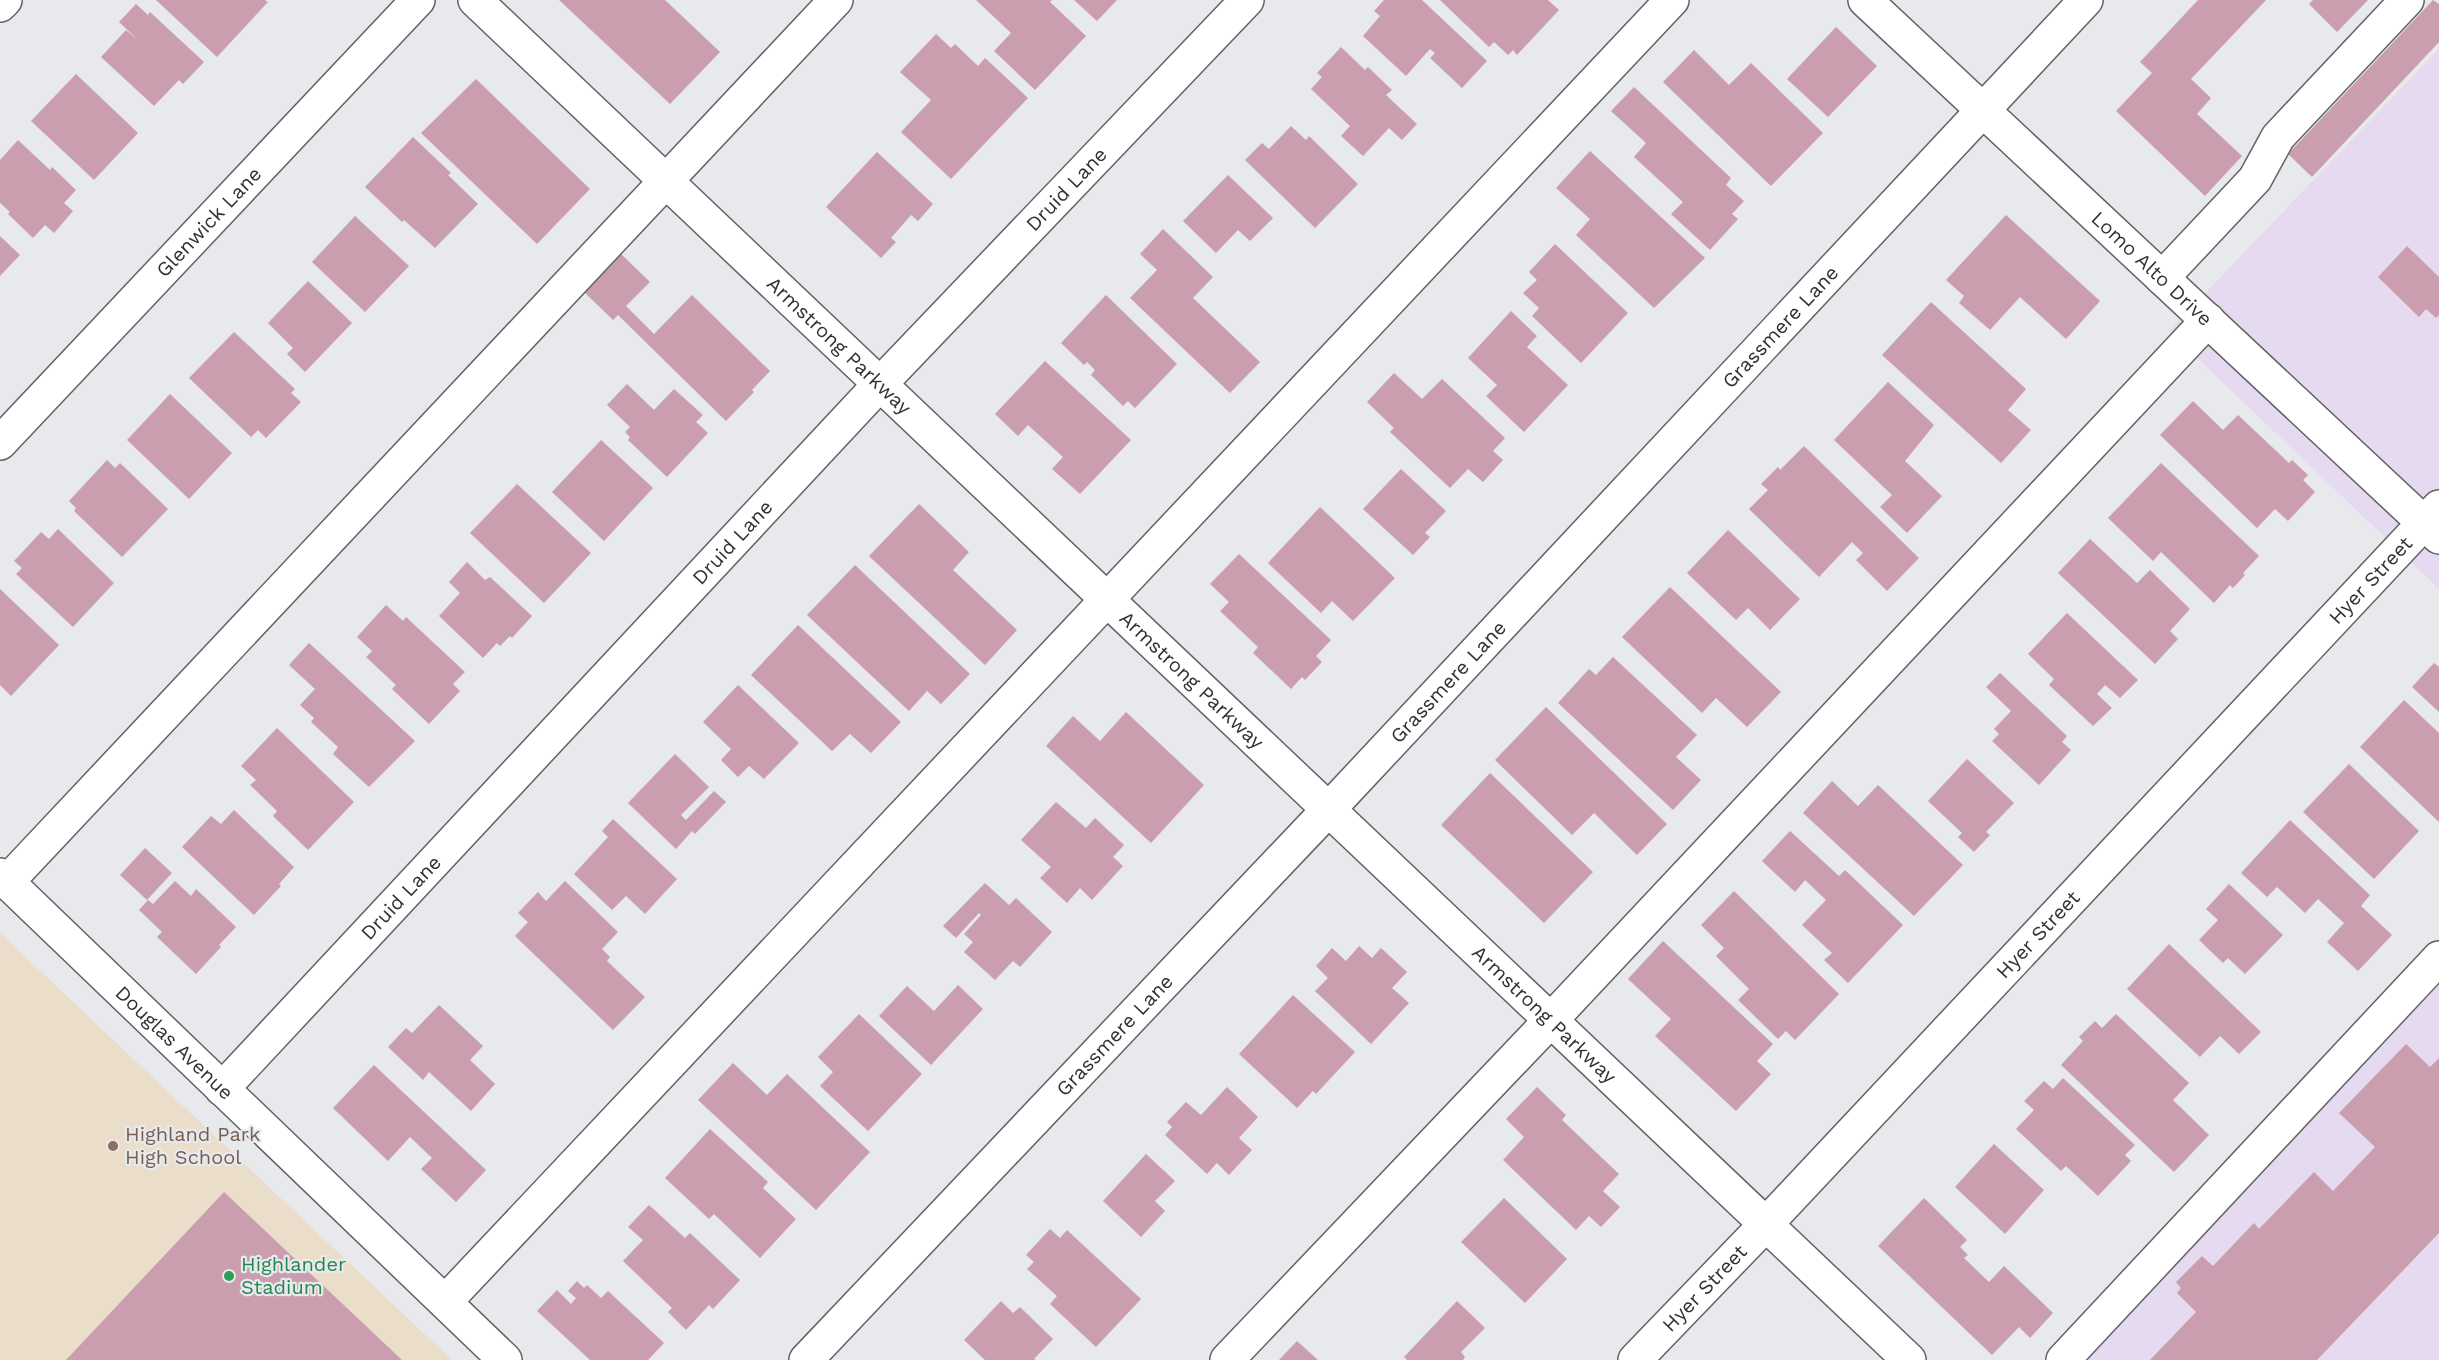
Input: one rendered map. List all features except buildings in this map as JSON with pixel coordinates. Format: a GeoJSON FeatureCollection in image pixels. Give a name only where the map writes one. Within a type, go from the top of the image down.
{"type":"FeatureCollection","features":[{"type":"Feature","properties":{"kind":"street"},"geometry":{"type":"LineString","coordinates":[[0,5],[4,0]]}},
{"type":"Feature","properties":{"kind":"street","name":"Glenwick Lane"},"geometry":{"type":"LineString","coordinates":[[0,443],[418,0]]}},
{"type":"Feature","properties":{"kind":"street","name":"Armstrong Parkway"},"geometry":{"type":"LineString","coordinates":[[475,0],[1909,1360]]}},
{"type":"Feature","properties":{"kind":"street"},"geometry":{"type":"LineString","coordinates":[[4,879],[836,0]]}},
{"type":"Feature","properties":{"kind":"street","name":"Druid Lane"},"geometry":{"type":"LineString","coordinates":[[222,1089],[880,384],[1247,0]]}},
{"type":"Feature","properties":{"kind":"street"},"geometry":{"type":"LineString","coordinates":[[445,1302],[1672,0]]}},
{"type":"Feature","properties":{"kind":"street","name":"Lomo Alto Drive"},"geometry":{"type":"LineString","coordinates":[[1865,0],[2162,278],[2434,522]]}},
{"type":"Feature","properties":{"kind":"street","name":"Grassmere Lane"},"geometry":{"type":"LineString","coordinates":[[806,1360],[1328,810],[2086,0]]}},
{"type":"Feature","properties":{"kind":"street"},"geometry":{"type":"LineString","coordinates":[[2162,278],[2255,178],[2278,137],[2407,0]]}},
{"type":"Feature","properties":{"kind":"street"},"geometry":{"type":"LineString","coordinates":[[1227,1360],[1550,1021],[2208,320]]}},
{"type":"Feature","properties":{"kind":"street","name":"Hyer Street"},"geometry":{"type":"LineString","coordinates":[[1635,1360],[2434,522]]}},
{"type":"Feature","properties":{"kind":"street","name":"Douglas Avenue"},"geometry":{"type":"LineString","coordinates":[[4,879],[505,1360]]}},
{"type":"Feature","properties":{"kind":"street"},"geometry":{"type":"LineString","coordinates":[[2063,1360],[2439,958]]}},
{"type":"Feature","properties":{"kind":"shaded area"},"geometry":{"type":"Polygon","coordinates":[[[2439,49],[2439,589],[2169,331],[2439,49]]]}},
{"type":"Feature","properties":{"kind":"shaded area","name":"Highland Park High School"},"geometry":{"type":"Polygon","coordinates":[[[0,933],[452,1360],[0,1360],[0,933]]]}},
{"type":"Feature","properties":{"kind":"shaded area"},"geometry":{"type":"Polygon","coordinates":[[[2439,950],[2439,1360],[2056,1360],[2439,950]]]}},
{"type":"Feature","properties":{"kind":"place","name":"Highland Park High School"},"geometry":{"type":"Point","coordinates":[113,1146]}},
{"type":"Feature","properties":{"kind":"place","name":"Highlander Stadium"},"geometry":{"type":"Point","coordinates":[229,1276]}}]}
